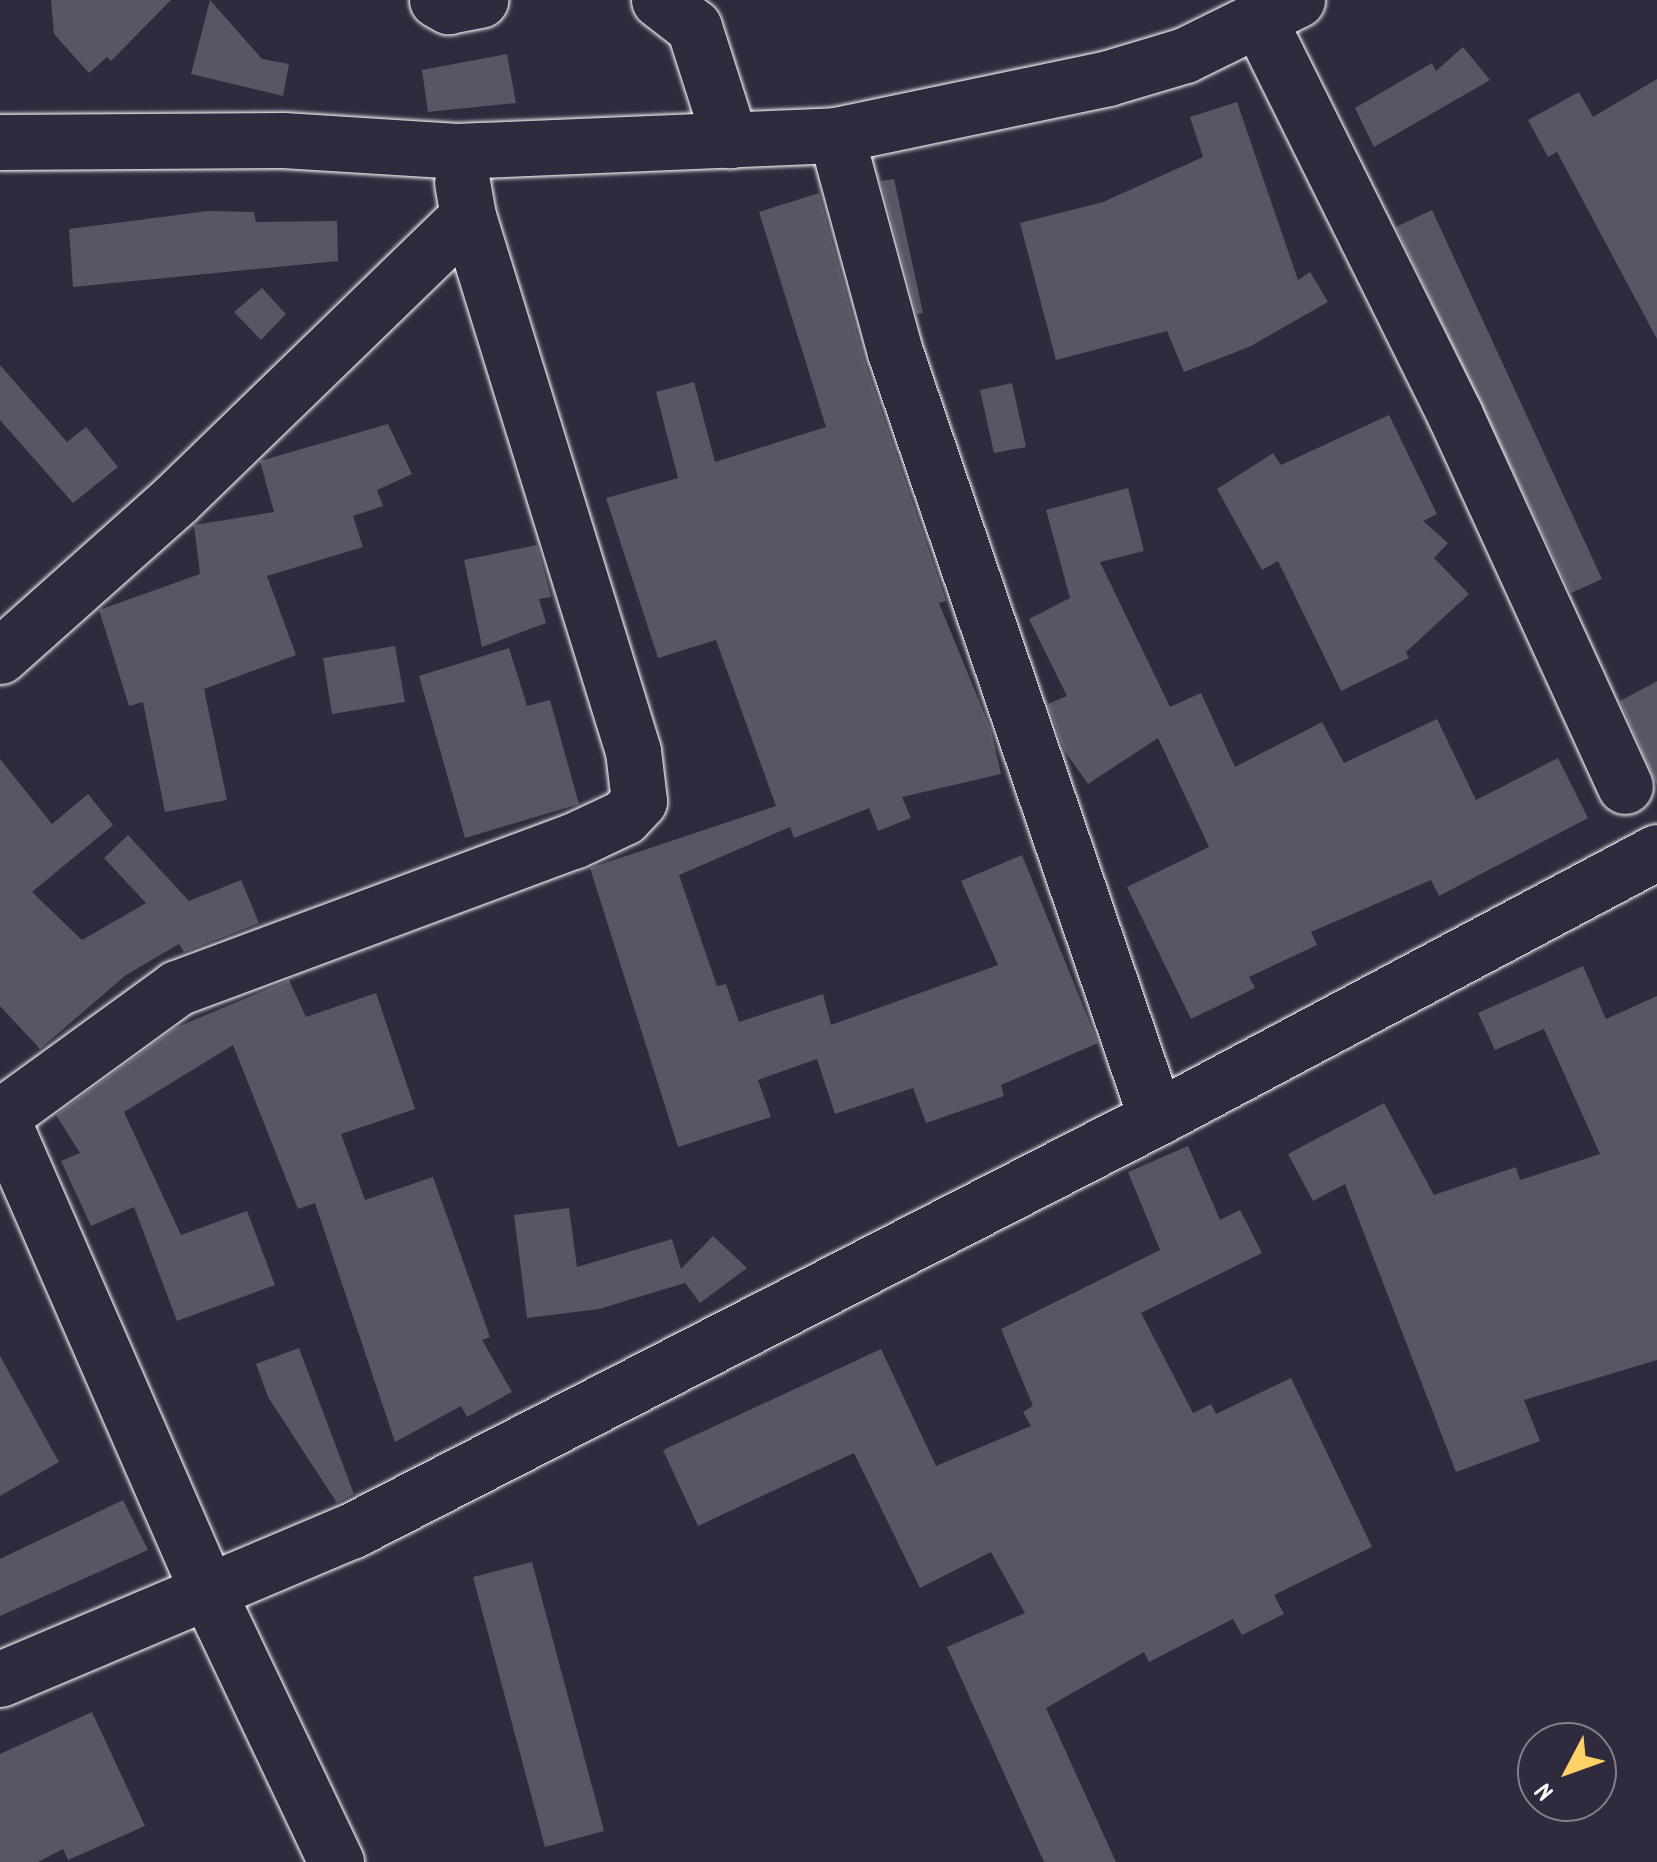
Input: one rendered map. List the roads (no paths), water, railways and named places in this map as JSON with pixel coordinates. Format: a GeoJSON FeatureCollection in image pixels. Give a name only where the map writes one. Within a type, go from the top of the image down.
{"type":"FeatureCollection","features":[{"type":"Feature","properties":{"kind":"street"},"geometry":{"type":"LineString","coordinates":[[437,0],[448,6],[480,0]]}},
{"type":"Feature","properties":{"kind":"street"},"geometry":{"type":"LineString","coordinates":[[659,0],[694,27],[730,140]]}},
{"type":"Feature","properties":{"kind":"street"},"geometry":{"type":"LineString","coordinates":[[0,142],[283,140],[457,151],[836,135],[1108,78],[1185,55],[1277,9],[1455,414],[1625,786]]}},
{"type":"Feature","properties":{"kind":"street"},"geometry":{"type":"LineString","coordinates":[[836,135],[896,352],[1156,1118]]}},
{"type":"Feature","properties":{"kind":"street"},"geometry":{"type":"LineString","coordinates":[[336,1862],[207,1590],[0,1116],[177,988],[573,840],[624,817],[639,801],[633,750],[468,216],[457,151]]}},
{"type":"Feature","properties":{"kind":"street"},"geometry":{"type":"LineString","coordinates":[[0,656],[175,500],[468,216]]}},
{"type":"Feature","properties":{"kind":"street"},"geometry":{"type":"LineString","coordinates":[[0,1679],[351,1531],[1156,1118],[1657,852]]}}]}
